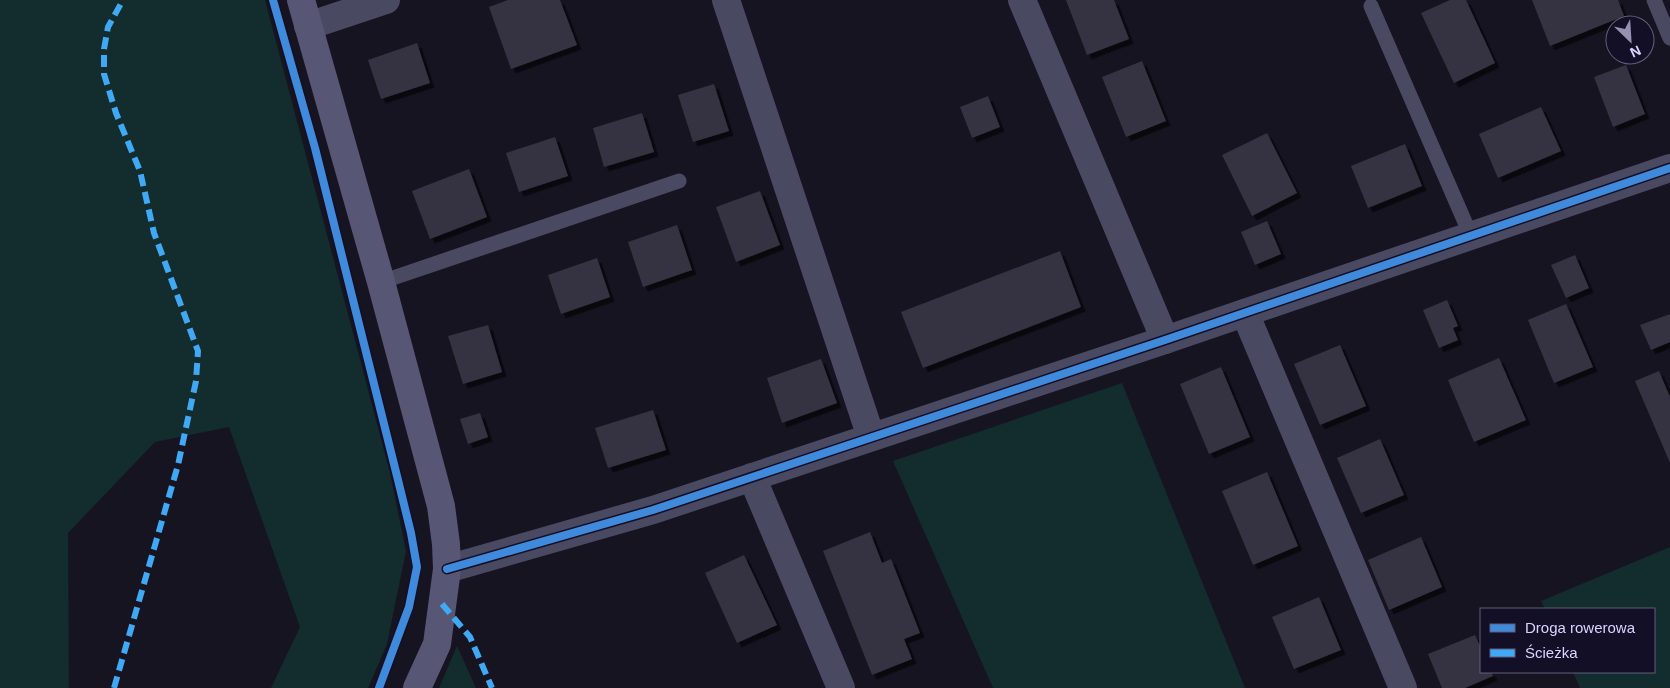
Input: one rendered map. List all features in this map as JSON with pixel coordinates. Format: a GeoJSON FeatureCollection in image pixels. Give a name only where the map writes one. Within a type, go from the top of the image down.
{"type":"FeatureCollection","features":[{"type":"Feature","properties":{"kind":"street"},"geometry":{"type":"LineString","coordinates":[[386,0],[304,13],[381,282],[441,506],[447,569],[437,644],[418,688]]}},
{"type":"Feature","properties":{"kind":"street"},"geometry":{"type":"LineString","coordinates":[[726,0],[871,437]]}},
{"type":"Feature","properties":{"kind":"street"},"geometry":{"type":"LineString","coordinates":[[1022,0],[1165,340]]}},
{"type":"Feature","properties":{"kind":"street"},"geometry":{"type":"LineString","coordinates":[[447,569],[653,510],[1165,340],[1670,168]]}},
{"type":"Feature","properties":{"kind":"street"},"geometry":{"type":"LineString","coordinates":[[1245,313],[1404,688]]}},
{"type":"Feature","properties":{"kind":"street"},"geometry":{"type":"LineString","coordinates":[[752,477],[841,688]]}},
{"type":"Feature","properties":{"kind":"lane"},"geometry":{"type":"LineString","coordinates":[[1654,0],[1670,38]]}},
{"type":"Feature","properties":{"kind":"lane"},"geometry":{"type":"LineString","coordinates":[[1371,6],[1471,236]]}},
{"type":"Feature","properties":{"kind":"lane"},"geometry":{"type":"LineString","coordinates":[[381,282],[679,180]]}},
{"type":"Feature","properties":{"kind":"green space"},"geometry":{"type":"Polygon","coordinates":[[[0,0],[265,0],[390,473],[406,551],[387,644],[368,688],[271,688],[300,627],[229,427],[155,442],[68,533],[69,688],[0,688],[0,0]]]}},
{"type":"Feature","properties":{"kind":"green space"},"geometry":{"type":"Polygon","coordinates":[[[1122,383],[1245,688],[993,688],[893,461],[1122,383]]]}},
{"type":"Feature","properties":{"kind":"green space"},"geometry":{"type":"Polygon","coordinates":[[[1670,547],[1670,688],[1580,688],[1573,673],[1655,673],[1655,608],[1544,608],[1541,601],[1670,547]]]}},
{"type":"Feature","properties":{"kind":"green space"},"geometry":{"type":"Polygon","coordinates":[[[457,646],[476,688],[439,688],[457,646]]]}},
{"type":"Feature","properties":{"kind":"building"},"geometry":{"type":"Polygon","coordinates":[[[508,0],[560,0],[577,45],[511,69],[489,7],[508,0]]]}},
{"type":"Feature","properties":{"kind":"building"},"geometry":{"type":"Polygon","coordinates":[[[1066,0],[1114,0],[1129,39],[1087,55],[1066,0]]]}},
{"type":"Feature","properties":{"kind":"building"},"geometry":{"type":"Polygon","coordinates":[[[1450,0],[1466,0],[1495,63],[1454,83],[1421,13],[1450,0]]]}},
{"type":"Feature","properties":{"kind":"building"},"geometry":{"type":"Polygon","coordinates":[[[1532,0],[1618,0],[1624,15],[1605,15],[1605,24],[1550,46],[1532,0]]]}},
{"type":"Feature","properties":{"kind":"building"},"geometry":{"type":"Polygon","coordinates":[[[417,43],[430,83],[381,99],[368,60],[417,43]]]}},
{"type":"Feature","properties":{"kind":"building"},"geometry":{"type":"Polygon","coordinates":[[[1142,61],[1166,121],[1126,137],[1102,77],[1142,61]]]}},
{"type":"Feature","properties":{"kind":"building"},"geometry":{"type":"Polygon","coordinates":[[[1626,65],[1645,114],[1613,127],[1594,77],[1626,65]]]}},
{"type":"Feature","properties":{"kind":"building"},"geometry":{"type":"Polygon","coordinates":[[[714,84],[729,131],[693,142],[678,95],[714,84]]]}},
{"type":"Feature","properties":{"kind":"building"},"geometry":{"type":"Polygon","coordinates":[[[988,96],[1000,127],[972,138],[960,107],[988,96]]]}},
{"type":"Feature","properties":{"kind":"building"},"geometry":{"type":"Polygon","coordinates":[[[1541,107],[1561,151],[1498,178],[1479,134],[1541,107]]]}},
{"type":"Feature","properties":{"kind":"building"},"geometry":{"type":"Polygon","coordinates":[[[642,113],[654,152],[604,167],[593,128],[642,113]]]}},
{"type":"Feature","properties":{"kind":"building"},"geometry":{"type":"Polygon","coordinates":[[[1267,133],[1297,193],[1252,216],[1222,155],[1267,133]]]}},
{"type":"Feature","properties":{"kind":"building"},"geometry":{"type":"Polygon","coordinates":[[[555,137],[568,176],[519,192],[506,153],[555,137]]]}},
{"type":"Feature","properties":{"kind":"building"},"geometry":{"type":"Polygon","coordinates":[[[1405,144],[1422,186],[1368,208],[1351,166],[1405,144]]]}},
{"type":"Feature","properties":{"kind":"building"},"geometry":{"type":"Polygon","coordinates":[[[469,169],[487,217],[430,239],[412,191],[469,169]]]}},
{"type":"Feature","properties":{"kind":"building"},"geometry":{"type":"Polygon","coordinates":[[[760,191],[780,245],[736,262],[716,207],[760,191]]]}},
{"type":"Feature","properties":{"kind":"building"},"geometry":{"type":"Polygon","coordinates":[[[1267,221],[1281,254],[1255,265],[1241,232],[1267,221]]]}},
{"type":"Feature","properties":{"kind":"building"},"geometry":{"type":"Polygon","coordinates":[[[677,225],[692,270],[643,287],[628,242],[677,225]]]}},
{"type":"Feature","properties":{"kind":"building"},"geometry":{"type":"Polygon","coordinates":[[[1060,251],[1081,307],[923,368],[901,312],[1060,251]]]}},
{"type":"Feature","properties":{"kind":"building"},"geometry":{"type":"Polygon","coordinates":[[[1575,255],[1589,288],[1566,298],[1551,265],[1575,255]]]}},
{"type":"Feature","properties":{"kind":"building"},"geometry":{"type":"Polygon","coordinates":[[[597,258],[610,297],[561,314],[548,275],[597,258]]]}},
{"type":"Feature","properties":{"kind":"building"},"geometry":{"type":"Polygon","coordinates":[[[1447,300],[1458,326],[1453,328],[1458,340],[1439,348],[1423,310],[1447,300]]]}},
{"type":"Feature","properties":{"kind":"building"},"geometry":{"type":"Polygon","coordinates":[[[1566,304],[1593,367],[1554,383],[1528,320],[1566,304]]]}},
{"type":"Feature","properties":{"kind":"building"},"geometry":{"type":"Polygon","coordinates":[[[1670,314],[1670,342],[1651,350],[1640,325],[1670,314]]]}},
{"type":"Feature","properties":{"kind":"building"},"geometry":{"type":"Polygon","coordinates":[[[488,325],[502,372],[463,384],[448,336],[488,325]]]}},
{"type":"Feature","properties":{"kind":"building"},"geometry":{"type":"Polygon","coordinates":[[[1340,345],[1366,406],[1320,425],[1294,364],[1340,345]]]}},
{"type":"Feature","properties":{"kind":"building"},"geometry":{"type":"Polygon","coordinates":[[[1499,358],[1526,420],[1474,442],[1448,380],[1499,358]]]}},
{"type":"Feature","properties":{"kind":"building"},"geometry":{"type":"Polygon","coordinates":[[[821,359],[837,403],[782,423],[767,378],[821,359]]]}},
{"type":"Feature","properties":{"kind":"building"},"geometry":{"type":"Polygon","coordinates":[[[1221,367],[1250,437],[1209,454],[1180,384],[1221,367]]]}},
{"type":"Feature","properties":{"kind":"building"},"geometry":{"type":"Polygon","coordinates":[[[1659,371],[1670,397],[1670,463],[1635,381],[1659,371]]]}},
{"type":"Feature","properties":{"kind":"building"},"geometry":{"type":"Polygon","coordinates":[[[653,410],[666,450],[608,468],[595,428],[653,410]]]}},
{"type":"Feature","properties":{"kind":"building"},"geometry":{"type":"Polygon","coordinates":[[[480,413],[488,437],[468,444],[460,419],[480,413]]]}},
{"type":"Feature","properties":{"kind":"building"},"geometry":{"type":"Polygon","coordinates":[[[1380,439],[1404,495],[1361,513],[1337,458],[1380,439]]]}},
{"type":"Feature","properties":{"kind":"building"},"geometry":{"type":"Polygon","coordinates":[[[1267,472],[1298,546],[1253,565],[1222,491],[1267,472]]]}},
{"type":"Feature","properties":{"kind":"building"},"geometry":{"type":"Polygon","coordinates":[[[870,532],[882,563],[891,559],[920,633],[904,639],[912,659],[872,675],[823,551],[870,532]]]}},
{"type":"Feature","properties":{"kind":"building"},"geometry":{"type":"Polygon","coordinates":[[[1421,537],[1442,587],[1389,610],[1368,560],[1421,537]]]}},
{"type":"Feature","properties":{"kind":"building"},"geometry":{"type":"Polygon","coordinates":[[[744,555],[777,625],[737,643],[705,573],[744,555]]]}},
{"type":"Feature","properties":{"kind":"building"},"geometry":{"type":"Polygon","coordinates":[[[1319,597],[1341,650],[1294,669],[1272,617],[1319,597]]]}},
{"type":"Feature","properties":{"kind":"building"},"geometry":{"type":"Polygon","coordinates":[[[1475,635],[1480,646],[1480,673],[1492,673],[1493,676],[1465,688],[1442,688],[1428,654],[1475,635]]]}},
{"type":"Feature","properties":{"kind":"marked path"},"geometry":{"type":"LineString","coordinates":[[114,688],[178,465],[196,381],[198,351],[154,233],[140,171],[116,113],[104,74],[104,49],[108,27],[123,0]]}},
{"type":"Feature","properties":{"kind":"marked path"},"geometry":{"type":"LineString","coordinates":[[442,604],[470,637],[492,688]]}},
{"type":"Feature","properties":{"kind":"cycle path"},"geometry":{"type":"LineString","coordinates":[[273,0],[315,148],[411,533],[417,567],[409,607],[379,688]]}},
{"type":"Feature","properties":{"kind":"cycle path"},"geometry":{"type":"LineString","coordinates":[[447,569],[653,510],[1165,340],[1670,168]]}}]}
